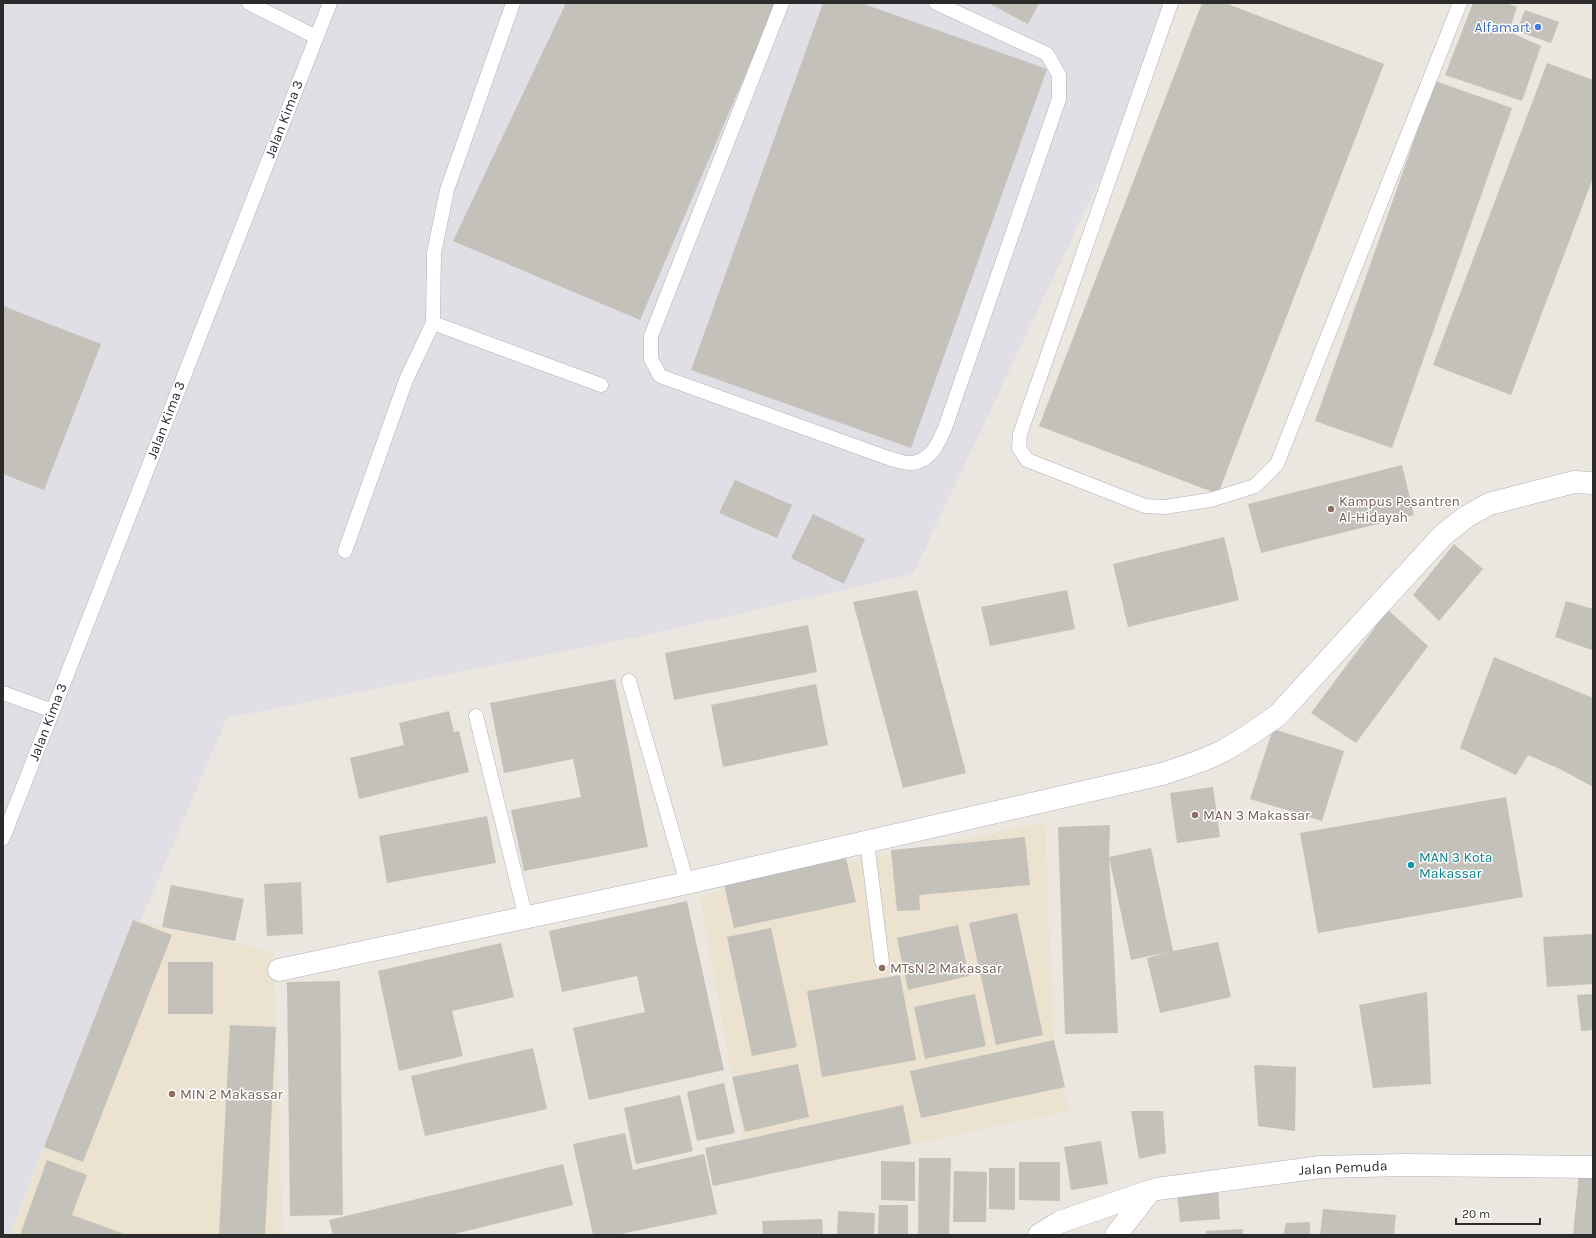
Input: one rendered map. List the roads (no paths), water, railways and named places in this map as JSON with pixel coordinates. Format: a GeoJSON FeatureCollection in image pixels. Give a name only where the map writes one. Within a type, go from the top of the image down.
{"type":"FeatureCollection","features":[{"type":"Feature","properties":{"kind":"street"},"geometry":{"type":"LineString","coordinates":[[279,970],[687,883],[1162,774],[1194,763],[1222,751],[1248,737],[1278,715],[1443,535],[1466,517],[1489,504],[1574,482],[1593,483]]}},
{"type":"Feature","properties":{"kind":"street","name":"Jalan Pemuda"},"geometry":{"type":"LineString","coordinates":[[1039,1235],[1060,1222],[1157,1189],[1321,1167],[1404,1165],[1593,1167]]}},
{"type":"Feature","properties":{"kind":"street"},"geometry":{"type":"LineString","coordinates":[[1116,1235],[1150,1191]]}},
{"type":"Feature","properties":{"kind":"lane"},"geometry":{"type":"LineString","coordinates":[[249,3],[316,37]]}},
{"type":"Feature","properties":{"kind":"lane","name":"Jalan Kima 3"},"geometry":{"type":"LineString","coordinates":[[3,838],[330,3]]}},
{"type":"Feature","properties":{"kind":"lane"},"geometry":{"type":"LineString","coordinates":[[345,551],[406,380],[433,323],[434,253],[447,190],[513,3]]}},
{"type":"Feature","properties":{"kind":"lane"},"geometry":{"type":"LineString","coordinates":[[782,3],[651,336],[651,359],[660,376],[891,459],[909,463],[925,459],[937,445],[945,428],[1059,99],[1059,75],[1047,54],[936,3]]}},
{"type":"Feature","properties":{"kind":"lane"},"geometry":{"type":"LineString","coordinates":[[1171,3],[1020,434],[1019,448],[1027,460],[1145,506],[1165,507],[1210,500],[1255,486],[1277,464],[1460,3]]}},
{"type":"Feature","properties":{"kind":"lane"},"geometry":{"type":"LineString","coordinates":[[433,323],[601,385]]}},
{"type":"Feature","properties":{"kind":"lane"},"geometry":{"type":"LineString","coordinates":[[629,681],[687,883]]}},
{"type":"Feature","properties":{"kind":"lane"},"geometry":{"type":"LineString","coordinates":[[3,693],[53,711]]}},
{"type":"Feature","properties":{"kind":"lane"},"geometry":{"type":"LineString","coordinates":[[476,716],[526,918]]}},
{"type":"Feature","properties":{"kind":"lane"},"geometry":{"type":"LineString","coordinates":[[867,842],[882,962]]}},
{"type":"Feature","properties":{"kind":"place","name":"Alfamart"},"geometry":{"type":"Point","coordinates":[1538,27]}},
{"type":"Feature","properties":{"kind":"place","name":"Kampus Pesantren Al-Hidayah"},"geometry":{"type":"Point","coordinates":[1331,509]}},
{"type":"Feature","properties":{"kind":"place","name":"MAN 3 Makassar"},"geometry":{"type":"Point","coordinates":[1195,815]}},
{"type":"Feature","properties":{"kind":"place","name":"MAN 3 Kota Makassar"},"geometry":{"type":"Point","coordinates":[1411,865]}},
{"type":"Feature","properties":{"kind":"place","name":"MTsN 2 Makassar"},"geometry":{"type":"Point","coordinates":[882,968]}},
{"type":"Feature","properties":{"kind":"place","name":"MIN 2 Makassar"},"geometry":{"type":"Point","coordinates":[172,1094]}}]}
